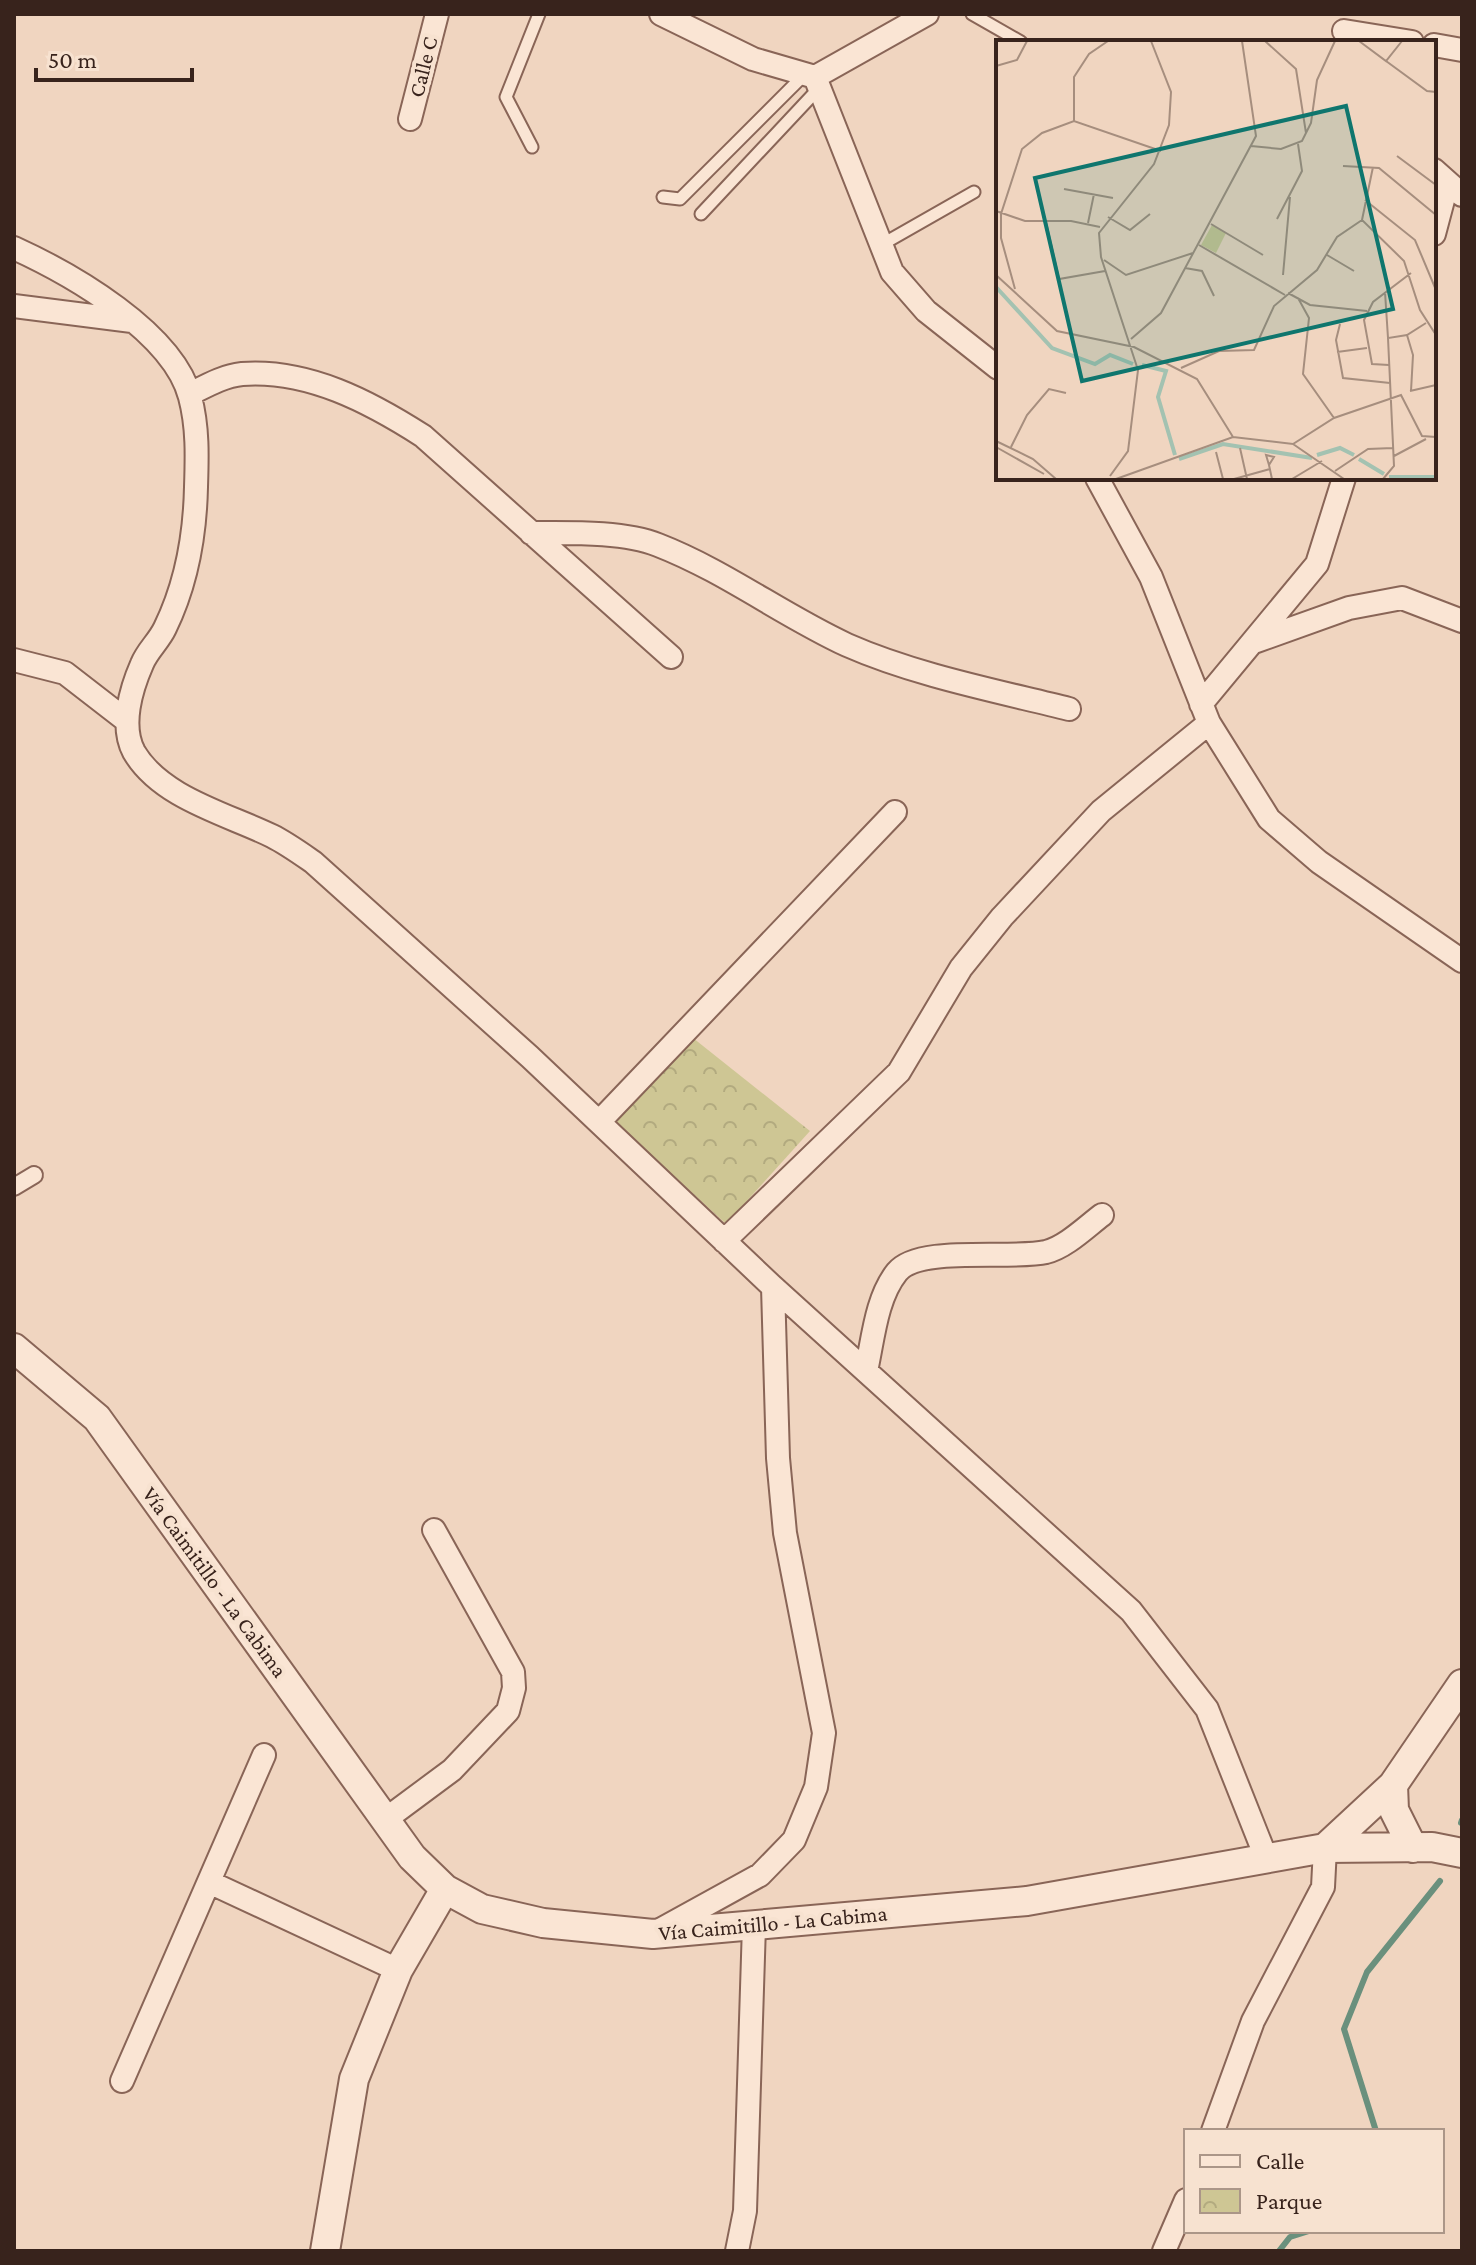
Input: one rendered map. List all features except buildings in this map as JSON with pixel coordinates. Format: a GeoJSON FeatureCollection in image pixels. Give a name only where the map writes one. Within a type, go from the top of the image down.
{"type":"FeatureCollection","features":[{"type":"Feature","properties":{"kind":"street","name":"Calle C"},"geometry":{"type":"LineString","coordinates":[[410,119],[437,14]]}},
{"type":"Feature","properties":{"kind":"street"},"geometry":{"type":"LineString","coordinates":[[676,17],[753,59],[814,79],[927,14]]}},
{"type":"Feature","properties":{"kind":"street"},"geometry":{"type":"LineString","coordinates":[[1343,29],[1401,40]]}},
{"type":"Feature","properties":{"kind":"street"},"geometry":{"type":"LineString","coordinates":[[1436,45],[1462,50]]}},
{"type":"Feature","properties":{"kind":"street"},"geometry":{"type":"LineString","coordinates":[[814,79],[892,272],[926,311],[996,365]]}},
{"type":"Feature","properties":{"kind":"street"},"geometry":{"type":"LineString","coordinates":[[1436,227],[1448,183]]}},
{"type":"Feature","properties":{"kind":"street"},"geometry":{"type":"LineString","coordinates":[[14,248],[64,271],[134,321],[174,364],[190,394],[197,436],[195,518],[184,575],[164,629],[142,662],[127,721],[133,749],[146,768],[208,808],[275,837],[313,862],[599,1122],[773,1287],[1131,1611],[1207,1709],[1267,1860]]}},
{"type":"Feature","properties":{"kind":"street"},"geometry":{"type":"LineString","coordinates":[[14,306],[134,321]]}},
{"type":"Feature","properties":{"kind":"street"},"geometry":{"type":"LineString","coordinates":[[190,394],[242,374],[286,375],[379,407],[423,436],[671,657]]}},
{"type":"Feature","properties":{"kind":"street"},"geometry":{"type":"LineString","coordinates":[[1098,480],[1151,577],[1205,714],[1269,819],[1319,862],[1462,961]]}},
{"type":"Feature","properties":{"kind":"street"},"geometry":{"type":"LineString","coordinates":[[724,1241],[899,1072],[961,968],[1002,917],[1101,811],[1205,714],[1252,643],[1317,564],[1343,480]]}},
{"type":"Feature","properties":{"kind":"street"},"geometry":{"type":"LineString","coordinates":[[531,533],[577,533],[655,544],[729,579],[848,645],[949,678],[1069,709]]}},
{"type":"Feature","properties":{"kind":"street"},"geometry":{"type":"LineString","coordinates":[[1252,643],[1349,608],[1402,598],[1462,621]]}},
{"type":"Feature","properties":{"kind":"street"},"geometry":{"type":"LineString","coordinates":[[14,660],[65,673],[127,721]]}},
{"type":"Feature","properties":{"kind":"street"},"geometry":{"type":"LineString","coordinates":[[599,1122],[895,812]]}},
{"type":"Feature","properties":{"kind":"street"},"geometry":{"type":"LineString","coordinates":[[14,1187],[34,1175]]}},
{"type":"Feature","properties":{"kind":"street"},"geometry":{"type":"LineString","coordinates":[[866,1371],[885,1293],[898,1271],[913,1260],[1020,1256],[1050,1251],[1102,1215]]}},
{"type":"Feature","properties":{"kind":"street"},"geometry":{"type":"LineString","coordinates":[[653,1934],[760,1875],[794,1840],[816,1787],[824,1733],[785,1533],[778,1458],[773,1287]]}},
{"type":"Feature","properties":{"kind":"street","name":"Vía Caimitillo - La Cabima"},"geometry":{"type":"LineString","coordinates":[[15,1351],[97,1418],[412,1857],[445,1889],[482,1909],[543,1923],[653,1934],[1027,1901],[1325,1848],[1422,1848],[1462,1853]]}},
{"type":"Feature","properties":{"kind":"street"},"geometry":{"type":"LineString","coordinates":[[386,1819],[452,1770],[508,1711],[514,1688],[513,1672],[434,1530]]}},
{"type":"Feature","properties":{"kind":"street"},"geometry":{"type":"LineString","coordinates":[[1214,2129],[1253,2021],[1323,1887],[1325,1848],[1393,1785],[1462,1684]]}},
{"type":"Feature","properties":{"kind":"street"},"geometry":{"type":"LineString","coordinates":[[122,2081],[264,1755]]}},
{"type":"Feature","properties":{"kind":"street"},"geometry":{"type":"LineString","coordinates":[[1393,1785],[1394,1810],[1422,1848]]}},
{"type":"Feature","properties":{"kind":"street"},"geometry":{"type":"LineString","coordinates":[[209,1882],[398,1970]]}},
{"type":"Feature","properties":{"kind":"street"},"geometry":{"type":"LineString","coordinates":[[325,2251],[354,2079],[398,1970],[445,1889]]}},
{"type":"Feature","properties":{"kind":"street"},"geometry":{"type":"LineString","coordinates":[[737,2251],[745,2211],[754,1925]]}},
{"type":"Feature","properties":{"kind":"street"},"geometry":{"type":"LineString","coordinates":[[1164,2251],[1184,2205]]}},
{"type":"Feature","properties":{"kind":"lane"},"geometry":{"type":"LineString","coordinates":[[532,147],[506,97],[539,14]]}},
{"type":"Feature","properties":{"kind":"lane"},"geometry":{"type":"LineString","coordinates":[[972,14],[1018,40]]}},
{"type":"Feature","properties":{"kind":"lane"},"geometry":{"type":"LineString","coordinates":[[663,197],[680,199],[814,79]]}},
{"type":"Feature","properties":{"kind":"lane"},"geometry":{"type":"LineString","coordinates":[[701,214],[814,79]]}},
{"type":"Feature","properties":{"kind":"lane"},"geometry":{"type":"LineString","coordinates":[[879,246],[974,192]]}},
{"type":"Feature","properties":{"kind":"green space"},"geometry":{"type":"Polygon","coordinates":[[[688,1034],[810,1131],[726,1224],[611,1118],[688,1034]]]}},
{"type":"Feature","properties":{"kind":"waterway"},"geometry":{"type":"LineString","coordinates":[[1375,2129],[1344,2029],[1367,1972],[1440,1881]]}},
{"type":"Feature","properties":{"kind":"waterway"},"geometry":{"type":"LineString","coordinates":[[1279,2251],[1290,2237],[1303,2233]]}}]}
